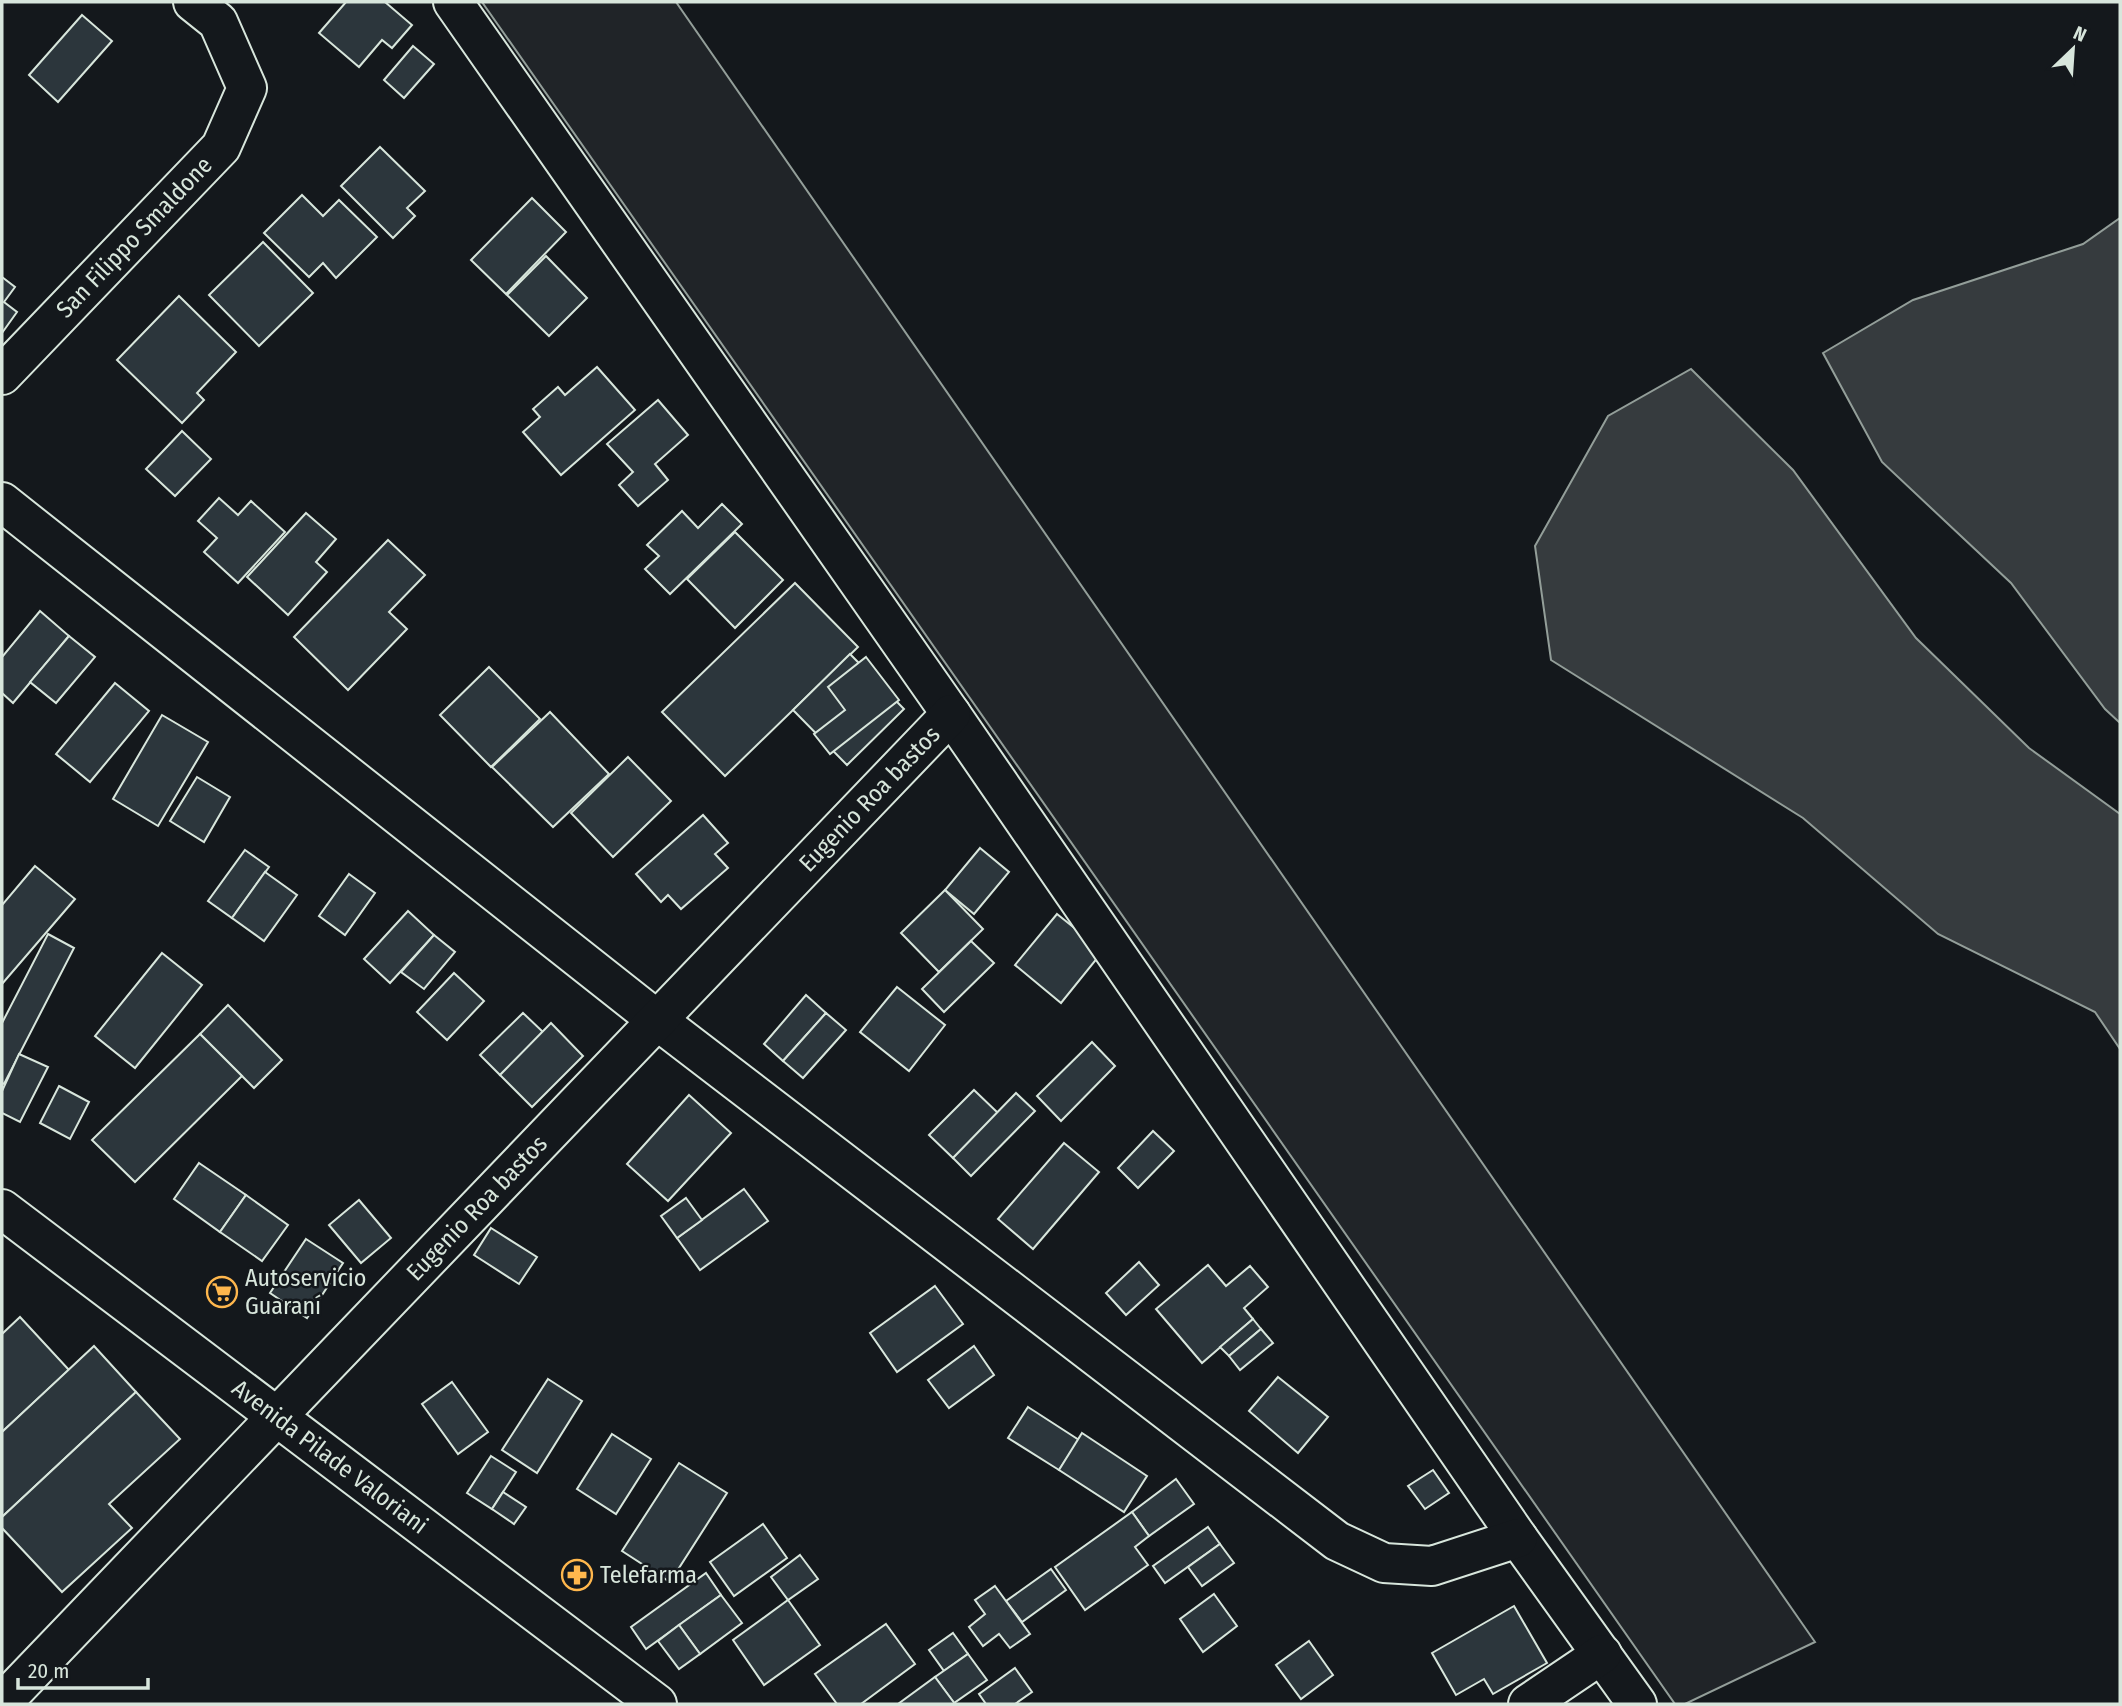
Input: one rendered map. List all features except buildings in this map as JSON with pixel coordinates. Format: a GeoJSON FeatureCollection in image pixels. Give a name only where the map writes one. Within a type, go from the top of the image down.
{"type":"FeatureCollection","features":[{"type":"Feature","properties":{"kind":"street","name":"San Filippo Smaldone"},"geometry":{"type":"LineString","coordinates":[[2,374],[221,148],[247,88],[218,22],[193,2]]}},
{"type":"Feature","properties":{"kind":"street"},"geometry":{"type":"LineString","coordinates":[[453,2],[951,715],[1518,1538],[1637,1704]]}},
{"type":"Feature","properties":{"kind":"street"},"geometry":{"type":"LineString","coordinates":[[2,502],[657,1020],[1337,1541],[1384,1563],[1432,1566],[1518,1538]]}},
{"type":"Feature","properties":{"kind":"street","name":"Eugenio Roa bastos"},"geometry":{"type":"LineString","coordinates":[[2,1703],[951,715]]}},
{"type":"Feature","properties":{"kind":"street","name":"Avenida Pilade Valoriani"},"geometry":{"type":"LineString","coordinates":[[2,1209],[657,1704]]}},
{"type":"Feature","properties":{"kind":"street"},"geometry":{"type":"LineString","coordinates":[[1528,1704],[1602,1654]]}},
{"type":"Feature","properties":{"kind":"shaded area"},"geometry":{"type":"Polygon","coordinates":[[[482,2],[676,2],[1815,1642],[1685,1704],[1675,1704],[482,2]]]}},
{"type":"Feature","properties":{"kind":"shaded area"},"geometry":{"type":"Polygon","coordinates":[[[2120,218],[2120,723],[2105,709],[2011,583],[1882,462],[1823,353],[1913,300],[2083,244],[2120,218]]]}},
{"type":"Feature","properties":{"kind":"shaded area"},"geometry":{"type":"Polygon","coordinates":[[[1691,369],[1793,470],[1916,638],[2029,748],[2120,814],[2120,1049],[2095,1012],[1938,934],[1803,818],[1551,660],[1535,546],[1608,416],[1691,369]]]}},
{"type":"Feature","properties":{"kind":"place","name":"Autoservicio Guaraní"},"geometry":{"type":"Point","coordinates":[222,1292]}},
{"type":"Feature","properties":{"kind":"place","name":"Telefarma"},"geometry":{"type":"Point","coordinates":[577,1575]}}]}
